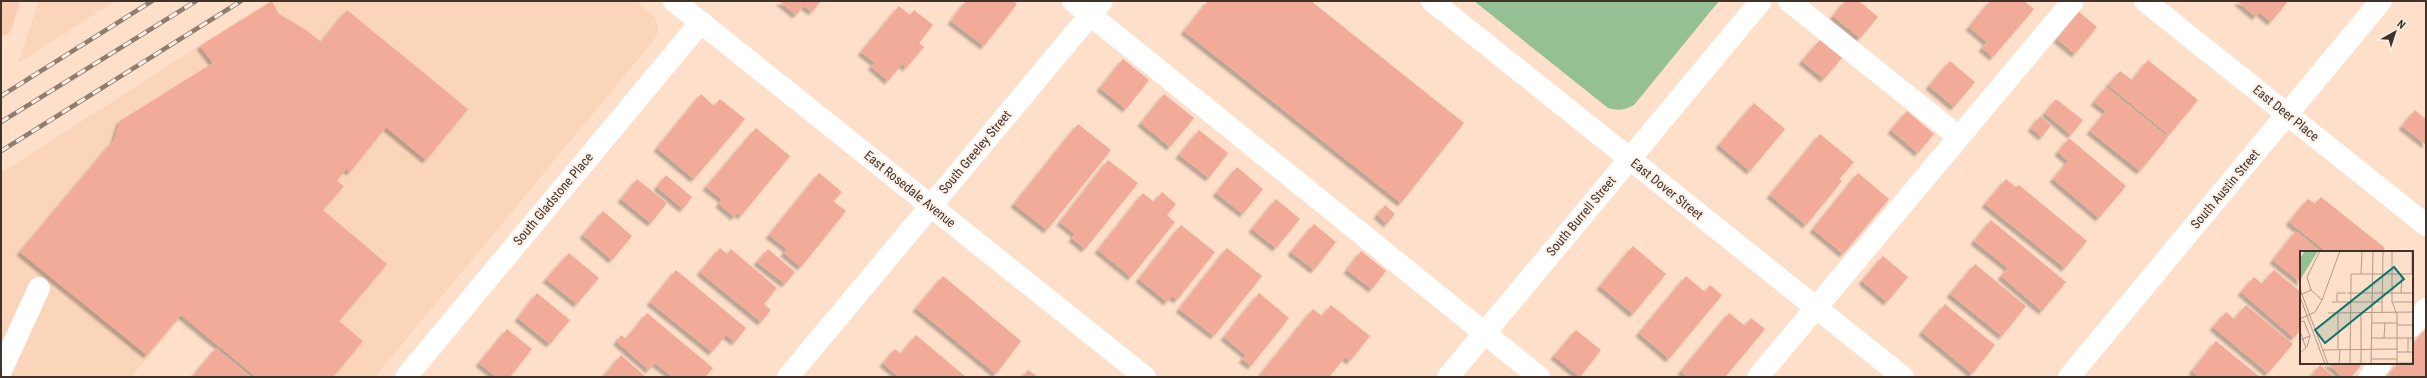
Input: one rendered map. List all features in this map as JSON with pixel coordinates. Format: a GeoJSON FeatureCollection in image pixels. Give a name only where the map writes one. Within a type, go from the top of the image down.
{"type":"FeatureCollection","features":[{"type":"Feature","properties":{"kind":"main road"},"geometry":{"type":"LineString","coordinates":[[1,25],[9,1]]}},
{"type":"Feature","properties":{"kind":"street","name":"East Rosedale Avenue"},"geometry":{"type":"LineString","coordinates":[[674,1],[930,205],[1132,373]]}},
{"type":"Feature","properties":{"kind":"street"},"geometry":{"type":"LineString","coordinates":[[1073,1],[1096,8],[1539,377]]}},
{"type":"Feature","properties":{"kind":"street","name":"East Dover Street"},"geometry":{"type":"LineString","coordinates":[[1432,1],[1903,377]]}},
{"type":"Feature","properties":{"kind":"street","name":"South Burrell Street"},"geometry":{"type":"LineString","coordinates":[[1448,377],[1761,1]]}},
{"type":"Feature","properties":{"kind":"street"},"geometry":{"type":"LineString","coordinates":[[1789,1],[1959,137]]}},
{"type":"Feature","properties":{"kind":"street"},"geometry":{"type":"LineString","coordinates":[[1758,377],[2073,1]]}},
{"type":"Feature","properties":{"kind":"street","name":"East Deer Place"},"geometry":{"type":"LineString","coordinates":[[2145,1],[2426,225]]}},
{"type":"Feature","properties":{"kind":"street","name":"South Austin Street"},"geometry":{"type":"LineString","coordinates":[[2069,377],[2381,1]]}},
{"type":"Feature","properties":{"kind":"street","name":"South Greeley Street"},"geometry":{"type":"LineString","coordinates":[[788,377],[930,205],[1096,8]]}},
{"type":"Feature","properties":{"kind":"street","name":"South Gladstone Place"},"geometry":{"type":"LineString","coordinates":[[406,377],[701,22]]}},
{"type":"Feature","properties":{"kind":"street"},"geometry":{"type":"LineString","coordinates":[[1,371],[39,288]]}},
{"type":"Feature","properties":{"kind":"street"},"geometry":{"type":"LineString","coordinates":[[2413,325],[2426,309]]}},
{"type":"Feature","properties":{"kind":"street"},"geometry":{"type":"LineString","coordinates":[[2370,377],[2380,364]]}},
{"type":"Feature","properties":{"kind":"shaded area"},"geometry":{"type":"Polygon","coordinates":[[[39,1],[115,1],[18,63],[39,1]]]}},
{"type":"Feature","properties":{"kind":"shaded area"},"geometry":{"type":"Polygon","coordinates":[[[269,1],[636,1],[652,14],[658,24],[658,32],[654,40],[375,377],[254,377],[182,317],[131,377],[1,377],[1,173],[269,1]]]}},
{"type":"Feature","properties":{"kind":"green space"},"geometry":{"type":"Polygon","coordinates":[[[1474,1],[1719,1],[1634,105],[1628,108],[1615,110],[1608,108],[1474,1]]]}},
{"type":"Feature","properties":{"kind":"building"},"geometry":{"type":"Polygon","coordinates":[[[272,1],[279,14],[306,30],[321,42],[347,10],[468,109],[426,160],[386,127],[350,172],[346,169],[337,181],[344,186],[323,210],[387,264],[339,321],[363,341],[333,377],[256,377],[181,315],[147,355],[20,252],[114,140],[120,121],[213,63],[200,46],[272,1]]]}},
{"type":"Feature","properties":{"kind":"building"},"geometry":{"type":"Polygon","coordinates":[[[779,1],[821,1],[812,12],[804,6],[796,15],[779,1]]]}},
{"type":"Feature","properties":{"kind":"building"},"geometry":{"type":"Polygon","coordinates":[[[966,1],[1013,1],[1017,4],[984,46],[951,21],[966,1]]]}},
{"type":"Feature","properties":{"kind":"building"},"geometry":{"type":"Polygon","coordinates":[[[1208,1],[1311,1],[1464,123],[1401,203],[1184,31],[1208,1]]]}},
{"type":"Feature","properties":{"kind":"building"},"geometry":{"type":"Polygon","coordinates":[[[1845,1],[1859,1],[1878,17],[1860,38],[1833,16],[1845,1]]]}},
{"type":"Feature","properties":{"kind":"building"},"geometry":{"type":"Polygon","coordinates":[[[1990,1],[2024,1],[2034,9],[1993,57],[1982,48],[1987,42],[1969,27],[1990,1]]]}},
{"type":"Feature","properties":{"kind":"building"},"geometry":{"type":"Polygon","coordinates":[[[2237,1],[2288,1],[2271,22],[2259,12],[2256,17],[2237,1]]]}},
{"type":"Feature","properties":{"kind":"building"},"geometry":{"type":"Polygon","coordinates":[[[899,6],[910,15],[914,10],[933,25],[919,43],[924,47],[906,68],[902,64],[888,81],[871,66],[875,63],[861,52],[899,6]]]}},
{"type":"Feature","properties":{"kind":"building"},"geometry":{"type":"Polygon","coordinates":[[[2079,12],[2097,27],[2075,54],[2057,39],[2079,12]]]}},
{"type":"Feature","properties":{"kind":"building"},"geometry":{"type":"Polygon","coordinates":[[[1820,40],[1842,58],[1824,79],[1802,61],[1820,40]]]}},
{"type":"Feature","properties":{"kind":"building"},"geometry":{"type":"Polygon","coordinates":[[[1123,59],[1149,80],[1126,109],[1100,88],[1123,59]]]}},
{"type":"Feature","properties":{"kind":"building"},"geometry":{"type":"Polygon","coordinates":[[[2148,60],[2198,100],[2169,135],[2108,85],[2120,71],[2132,80],[2148,60]]]}},
{"type":"Feature","properties":{"kind":"building"},"geometry":{"type":"Polygon","coordinates":[[[1950,61],[1975,82],[1954,107],[1929,86],[1950,61]]]}},
{"type":"Feature","properties":{"kind":"building"},"geometry":{"type":"Polygon","coordinates":[[[2106,87],[2168,137],[2140,171],[2090,131],[2106,111],[2094,102],[2106,87]]]}},
{"type":"Feature","properties":{"kind":"building"},"geometry":{"type":"Polygon","coordinates":[[[701,94],[714,106],[720,99],[745,119],[694,179],[657,148],[701,94]]]}},
{"type":"Feature","properties":{"kind":"building"},"geometry":{"type":"Polygon","coordinates":[[[1164,94],[1194,118],[1170,147],[1141,123],[1164,94]]]}},
{"type":"Feature","properties":{"kind":"building"},"geometry":{"type":"Polygon","coordinates":[[[2056,99],[2083,120],[2071,135],[2045,113],[2056,99]]]}},
{"type":"Feature","properties":{"kind":"building"},"geometry":{"type":"Polygon","coordinates":[[[1754,103],[1785,129],[1750,171],[1719,145],[1754,103]]]}},
{"type":"Feature","properties":{"kind":"building"},"geometry":{"type":"Polygon","coordinates":[[[2415,110],[2424,118],[2426,116],[2426,145],[2402,126],[2415,110]]]}},
{"type":"Feature","properties":{"kind":"building"},"geometry":{"type":"Polygon","coordinates":[[[1907,111],[1934,134],[1918,153],[1891,130],[1907,111]]]}},
{"type":"Feature","properties":{"kind":"building"},"geometry":{"type":"Polygon","coordinates":[[[2040,116],[2051,125],[2042,137],[2031,128],[2040,116]]]}},
{"type":"Feature","properties":{"kind":"building"},"geometry":{"type":"Polygon","coordinates":[[[1078,124],[1111,150],[1047,230],[1014,204],[1078,124]]]}},
{"type":"Feature","properties":{"kind":"building"},"geometry":{"type":"Polygon","coordinates":[[[756,128],[790,156],[741,216],[738,213],[734,217],[719,204],[722,199],[706,187],[756,128]]]}},
{"type":"Feature","properties":{"kind":"building"},"geometry":{"type":"Polygon","coordinates":[[[1199,130],[1228,153],[1209,178],[1179,155],[1199,130]]]}},
{"type":"Feature","properties":{"kind":"building"},"geometry":{"type":"Polygon","coordinates":[[[1820,134],[1854,162],[1839,179],[1842,181],[1806,225],[1770,195],[1820,134]]]}},
{"type":"Feature","properties":{"kind":"building"},"geometry":{"type":"Polygon","coordinates":[[[2069,138],[2126,186],[2099,218],[2053,179],[2068,161],[2058,152],[2069,138]]]}},
{"type":"Feature","properties":{"kind":"building"},"geometry":{"type":"Polygon","coordinates":[[[1108,160],[1138,183],[1085,249],[1072,238],[1075,234],[1060,222],[1108,160]]]}},
{"type":"Feature","properties":{"kind":"building"},"geometry":{"type":"Polygon","coordinates":[[[1237,167],[1263,189],[1243,214],[1216,193],[1237,167]]]}},
{"type":"Feature","properties":{"kind":"building"},"geometry":{"type":"Polygon","coordinates":[[[819,173],[842,192],[833,201],[846,211],[801,267],[784,253],[787,249],[769,235],[819,173]]]}},
{"type":"Feature","properties":{"kind":"building"},"geometry":{"type":"Polygon","coordinates":[[[1858,173],[1889,199],[1843,254],[1813,229],[1858,173]]]}},
{"type":"Feature","properties":{"kind":"building"},"geometry":{"type":"Polygon","coordinates":[[[666,175],[692,197],[683,209],[657,187],[666,175]]]}},
{"type":"Feature","properties":{"kind":"building"},"geometry":{"type":"Polygon","coordinates":[[[637,179],[667,203],[651,223],[621,199],[637,179]]]}},
{"type":"Feature","properties":{"kind":"building"},"geometry":{"type":"Polygon","coordinates":[[[2006,179],[2016,187],[2019,185],[2087,241],[2065,268],[1985,204],[2006,179]]]}},
{"type":"Feature","properties":{"kind":"building"},"geometry":{"type":"Polygon","coordinates":[[[1162,192],[1176,204],[1167,215],[1175,222],[1131,277],[1098,250],[1143,193],[1154,202],[1162,192]]]}},
{"type":"Feature","properties":{"kind":"building"},"geometry":{"type":"Polygon","coordinates":[[[2321,197],[2385,248],[2383,251],[2326,251],[2289,222],[2308,199],[2315,204],[2321,197]]]}},
{"type":"Feature","properties":{"kind":"building"},"geometry":{"type":"Polygon","coordinates":[[[1276,199],[1300,219],[1276,248],[1252,229],[1276,199]]]}},
{"type":"Feature","properties":{"kind":"building"},"geometry":{"type":"Polygon","coordinates":[[[1385,205],[1395,214],[1387,224],[1377,215],[1385,205]]]}},
{"type":"Feature","properties":{"kind":"building"},"geometry":{"type":"Polygon","coordinates":[[[603,211],[632,236],[612,260],[583,235],[603,211]]]}},
{"type":"Feature","properties":{"kind":"building"},"geometry":{"type":"Polygon","coordinates":[[[1991,220],[2066,282],[2042,311],[2001,276],[2008,268],[1974,241],[1991,220]]]}},
{"type":"Feature","properties":{"kind":"building"},"geometry":{"type":"Polygon","coordinates":[[[1314,224],[1336,242],[1314,270],[1291,252],[1314,224]]]}},
{"type":"Feature","properties":{"kind":"building"},"geometry":{"type":"Polygon","coordinates":[[[1181,225],[1215,252],[1177,300],[1172,296],[1167,302],[1139,279],[1181,225]]]}},
{"type":"Feature","properties":{"kind":"building"},"geometry":{"type":"Polygon","coordinates":[[[2296,231],[2320,251],[2300,251],[2300,282],[2273,260],[2296,231]]]}},
{"type":"Feature","properties":{"kind":"building"},"geometry":{"type":"Polygon","coordinates":[[[1633,246],[1666,274],[1633,314],[1600,286],[1633,246]]]}},
{"type":"Feature","properties":{"kind":"building"},"geometry":{"type":"Polygon","coordinates":[[[720,248],[727,254],[731,249],[777,288],[764,304],[771,310],[761,322],[700,272],[720,248]]]}},
{"type":"Feature","properties":{"kind":"building"},"geometry":{"type":"Polygon","coordinates":[[[1227,248],[1262,276],[1214,336],[1179,309],[1227,248]]]}},
{"type":"Feature","properties":{"kind":"building"},"geometry":{"type":"Polygon","coordinates":[[[768,249],[795,272],[785,284],[757,262],[768,249]]]}},
{"type":"Feature","properties":{"kind":"building"},"geometry":{"type":"Polygon","coordinates":[[[1361,251],[1386,271],[1372,289],[1347,270],[1361,251]]]}},
{"type":"Feature","properties":{"kind":"building"},"geometry":{"type":"Polygon","coordinates":[[[569,253],[599,278],[577,304],[546,279],[569,253]]]}},
{"type":"Feature","properties":{"kind":"building"},"geometry":{"type":"Polygon","coordinates":[[[1883,256],[1908,277],[1887,302],[1862,281],[1883,256]]]}},
{"type":"Feature","properties":{"kind":"building"},"geometry":{"type":"Polygon","coordinates":[[[1975,264],[2026,306],[2002,336],[1950,294],[1975,264]]]}},
{"type":"Feature","properties":{"kind":"building"},"geometry":{"type":"Polygon","coordinates":[[[676,270],[746,328],[735,342],[726,335],[712,352],[650,302],[676,270]]]}},
{"type":"Feature","properties":{"kind":"building"},"geometry":{"type":"Polygon","coordinates":[[[2274,270],[2300,291],[2300,330],[2294,338],[2241,292],[2254,277],[2262,284],[2274,270]]]}},
{"type":"Feature","properties":{"kind":"building"},"geometry":{"type":"Polygon","coordinates":[[[943,276],[1021,341],[996,374],[916,308],[943,276]]]}},
{"type":"Feature","properties":{"kind":"building"},"geometry":{"type":"Polygon","coordinates":[[[1686,276],[1705,292],[1710,285],[1722,295],[1669,359],[1639,333],[1686,276]]]}},
{"type":"Feature","properties":{"kind":"building"},"geometry":{"type":"Polygon","coordinates":[[[537,293],[570,320],[550,344],[518,318],[537,293]]]}},
{"type":"Feature","properties":{"kind":"building"},"geometry":{"type":"Polygon","coordinates":[[[1259,293],[1289,318],[1251,366],[1242,359],[1246,355],[1224,337],[1259,293]]]}},
{"type":"Feature","properties":{"kind":"building"},"geometry":{"type":"Polygon","coordinates":[[[1945,304],[1995,345],[1972,374],[1922,332],[1945,304]]]}},
{"type":"Feature","properties":{"kind":"building"},"geometry":{"type":"Polygon","coordinates":[[[1331,305],[1370,336],[1350,361],[1345,357],[1329,377],[1263,377],[1260,375],[1313,309],[1322,316],[1331,305]]]}},
{"type":"Feature","properties":{"kind":"building"},"geometry":{"type":"Polygon","coordinates":[[[2246,305],[2293,344],[2268,373],[2213,327],[2226,312],[2234,319],[2246,305]]]}},
{"type":"Feature","properties":{"kind":"building"},"geometry":{"type":"Polygon","coordinates":[[[647,313],[713,368],[705,377],[673,377],[655,363],[649,370],[617,342],[621,335],[626,339],[647,313]]]}},
{"type":"Feature","properties":{"kind":"building"},"geometry":{"type":"Polygon","coordinates":[[[1729,313],[1745,326],[1751,318],[1765,329],[1725,377],[1688,377],[1681,371],[1729,313]]]}},
{"type":"Feature","properties":{"kind":"building"},"geometry":{"type":"Polygon","coordinates":[[[2426,328],[2426,377],[2387,377],[2397,364],[2413,364],[2413,345],[2426,328]]]}},
{"type":"Feature","properties":{"kind":"building"},"geometry":{"type":"Polygon","coordinates":[[[507,329],[532,349],[510,377],[496,377],[479,363],[507,329]]]}},
{"type":"Feature","properties":{"kind":"building"},"geometry":{"type":"Polygon","coordinates":[[[1576,330],[1601,350],[1580,377],[1554,356],[1576,330]]]}},
{"type":"Feature","properties":{"kind":"building"},"geometry":{"type":"Polygon","coordinates":[[[916,335],[966,377],[899,377],[883,363],[895,349],[901,354],[916,335]]]}},
{"type":"Feature","properties":{"kind":"building"},"geometry":{"type":"Polygon","coordinates":[[[2216,341],[2260,377],[2199,377],[2192,371],[2216,341]]]}},
{"type":"Feature","properties":{"kind":"building"},"geometry":{"type":"Polygon","coordinates":[[[216,348],[251,377],[192,377],[216,348]]]}},
{"type":"Feature","properties":{"kind":"building"},"geometry":{"type":"Polygon","coordinates":[[[621,355],[646,377],[603,377],[621,355]]]}},
{"type":"Feature","properties":{"kind":"building"},"geometry":{"type":"Polygon","coordinates":[[[2328,364],[2362,364],[2351,377],[2343,377],[2328,364]]]}},
{"type":"Feature","properties":{"kind":"building"},"geometry":{"type":"Polygon","coordinates":[[[2320,365],[2334,377],[2310,377],[2320,365]]]}},
{"type":"Feature","properties":{"kind":"building"},"geometry":{"type":"Polygon","coordinates":[[[1028,370],[1038,377],[1023,377],[1028,370]]]}},
{"type":"Feature","properties":{"kind":"railway"},"geometry":{"type":"LineString","coordinates":[[1,96],[152,1]]}},
{"type":"Feature","properties":{"kind":"railway"},"geometry":{"type":"LineString","coordinates":[[1,122],[196,1]]}},
{"type":"Feature","properties":{"kind":"railway"},"geometry":{"type":"LineString","coordinates":[[1,151],[241,1]]}}]}
